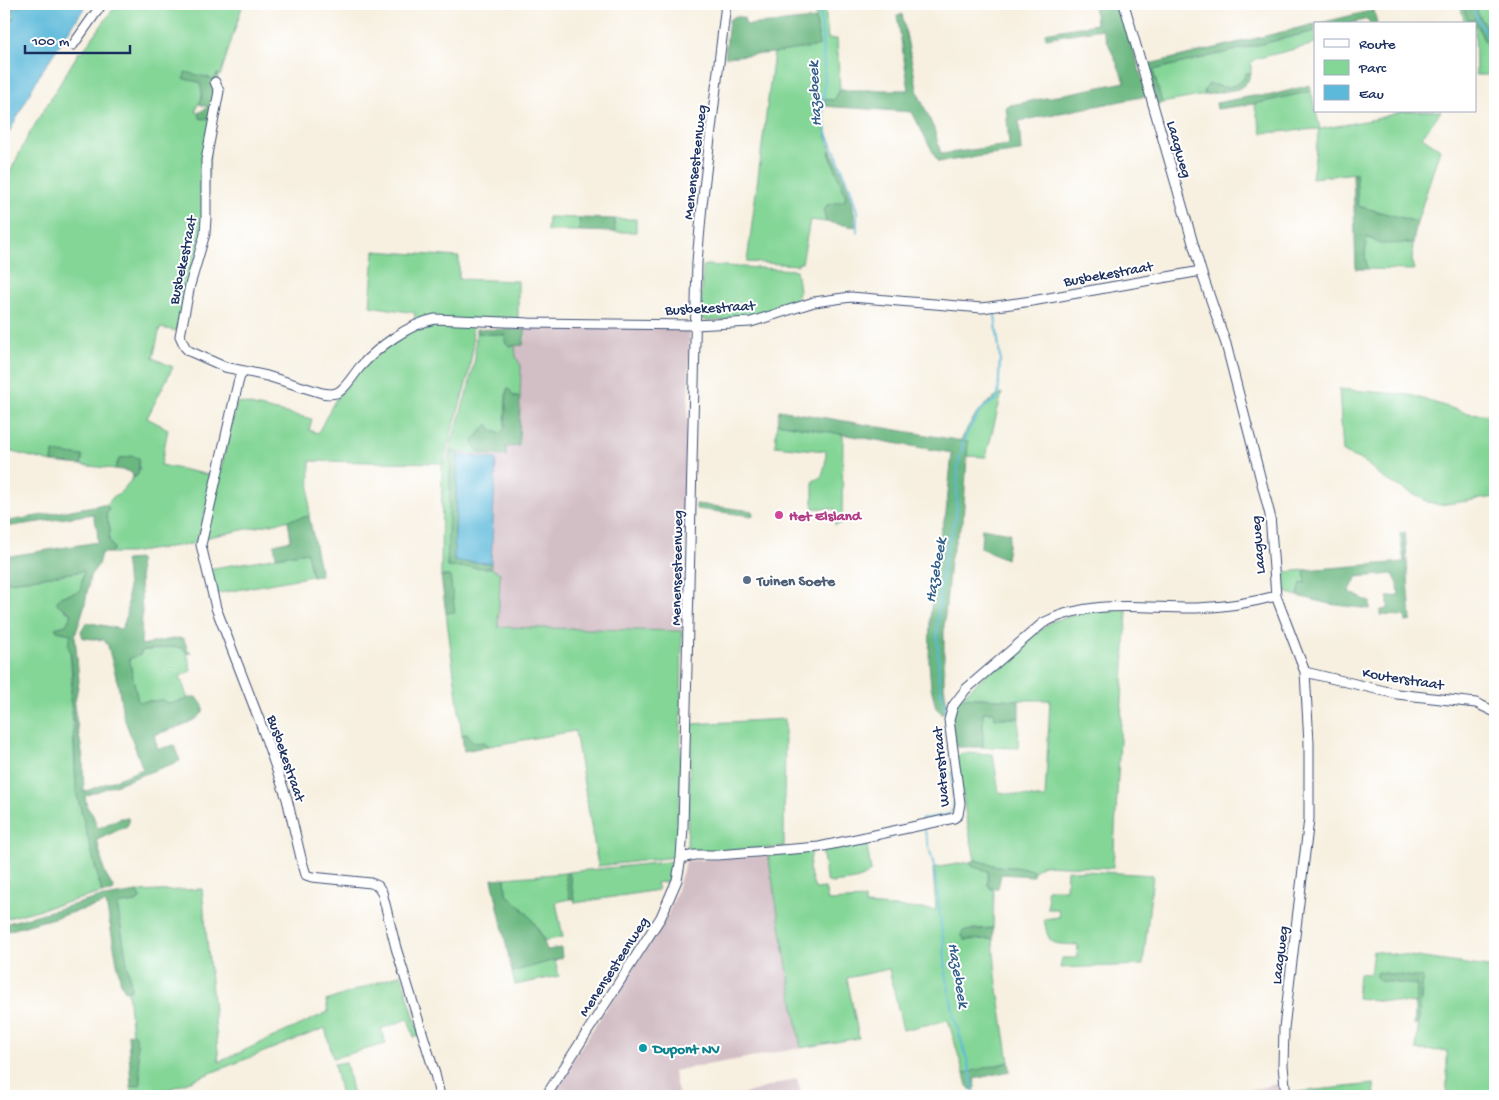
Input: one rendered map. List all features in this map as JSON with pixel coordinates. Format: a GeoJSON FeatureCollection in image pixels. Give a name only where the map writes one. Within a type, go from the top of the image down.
{"type":"FeatureCollection","features":[{"type":"Feature","properties":{"kind":"street"},"geometry":{"type":"LineString","coordinates":[[73,45],[102,4]]}},
{"type":"Feature","properties":{"kind":"street","name":"Menensesteenweg"},"geometry":{"type":"LineString","coordinates":[[546,1096],[662,917],[676,880],[681,858],[697,262],[702,204],[726,4]]}},
{"type":"Feature","properties":{"kind":"street","name":"Laagweg"},"geometry":{"type":"LineString","coordinates":[[1124,4],[1201,271],[1226,344],[1270,515],[1276,596],[1305,672],[1309,743],[1309,819],[1284,1028],[1283,1066],[1286,1096]]}},
{"type":"Feature","properties":{"kind":"street","name":"Busbekestraat"},"geometry":{"type":"LineString","coordinates":[[215,82],[219,91],[206,160],[207,210],[205,234],[190,286],[180,336],[184,348],[225,367],[267,376],[322,394],[340,392],[361,365],[395,338],[424,321],[435,319],[529,323],[695,325],[751,322],[814,302],[851,297],[982,308],[1201,271]]}},
{"type":"Feature","properties":{"kind":"street","name":"Busbekestraat"},"geometry":{"type":"LineString","coordinates":[[245,372],[240,376],[238,383],[201,545],[216,608],[275,762],[287,799],[306,875],[312,878],[370,883],[378,886],[382,892],[396,948],[440,1096]]}},
{"type":"Feature","properties":{"kind":"street","name":"Waterstraat"},"geometry":{"type":"LineString","coordinates":[[681,858],[695,855],[718,855],[819,846],[954,818],[958,813],[960,803],[950,720],[953,706],[966,689],[1043,623],[1052,618],[1090,608],[1214,607],[1276,596]]}},
{"type":"Feature","properties":{"kind":"street","name":"Kouterstraat"},"geometry":{"type":"LineString","coordinates":[[1305,672],[1397,694],[1476,703],[1495,712]]}},
{"type":"Feature","properties":{"kind":"shaded area"},"geometry":{"type":"Polygon","coordinates":[[[527,325],[690,328],[682,631],[498,627],[500,574],[491,568],[496,459],[458,455],[457,452],[506,456],[506,447],[519,446],[521,378],[515,346],[523,345],[527,325]]]}},
{"type":"Feature","properties":{"kind":"shaded area"},"geometry":{"type":"Polygon","coordinates":[[[768,855],[801,1048],[673,1071],[679,1096],[549,1096],[667,916],[686,861],[768,855]]]}},
{"type":"Feature","properties":{"kind":"shaded area"},"geometry":{"type":"Polygon","coordinates":[[[797,1078],[802,1096],[738,1096],[797,1078]]]}},
{"type":"Feature","properties":{"kind":"shaded area"},"geometry":{"type":"Polygon","coordinates":[[[1281,1083],[1282,1096],[1222,1096],[1281,1083]]]}},
{"type":"Feature","properties":{"kind":"green space"},"geometry":{"type":"Polygon","coordinates":[[[4,4],[22,4],[4,30],[4,4]]]}},
{"type":"Feature","properties":{"kind":"green space"},"geometry":{"type":"Polygon","coordinates":[[[117,4],[243,4],[220,76],[218,74],[215,79],[185,73],[202,87],[203,96],[196,112],[200,118],[213,116],[203,231],[178,331],[160,328],[153,358],[173,367],[147,418],[168,429],[161,465],[215,476],[197,543],[130,553],[110,553],[114,549],[109,540],[110,529],[106,515],[109,509],[106,505],[137,476],[140,469],[138,464],[119,459],[115,469],[81,465],[82,456],[53,453],[52,462],[8,451],[4,490],[4,184],[28,136],[79,52],[82,52],[117,4]]]}},
{"type":"Feature","properties":{"kind":"green space"},"geometry":{"type":"Polygon","coordinates":[[[1094,4],[1120,4],[1147,96],[1019,121],[1021,151],[938,162],[912,112],[822,106],[822,99],[834,100],[840,90],[909,90],[897,15],[902,14],[918,93],[934,129],[941,154],[1009,145],[1006,106],[1125,82],[1102,29],[1046,38],[1045,33],[1096,24],[1094,4]]]}},
{"type":"Feature","properties":{"kind":"green space"},"geometry":{"type":"Polygon","coordinates":[[[1460,4],[1462,4],[1468,20],[1475,19],[1483,38],[1495,57],[1495,75],[1476,75],[1476,22],[1464,22],[1460,4]]]}},
{"type":"Feature","properties":{"kind":"green space"},"geometry":{"type":"Polygon","coordinates":[[[1462,4],[1477,4],[1477,12],[1495,42],[1495,57],[1483,38],[1475,19],[1468,20],[1462,4]]]}},
{"type":"Feature","properties":{"kind":"green space"},"geometry":{"type":"Polygon","coordinates":[[[1477,4],[1495,4],[1495,42],[1477,12],[1477,4]]]}},
{"type":"Feature","properties":{"kind":"green space"},"geometry":{"type":"Polygon","coordinates":[[[825,6],[828,39],[837,39],[840,90],[834,100],[822,99],[823,119],[831,150],[829,152],[846,197],[844,201],[827,205],[824,212],[826,222],[810,220],[802,263],[798,263],[798,265],[747,262],[774,53],[819,46],[815,7],[825,6]]]}},
{"type":"Feature","properties":{"kind":"green space"},"geometry":{"type":"Polygon","coordinates":[[[1374,10],[1377,22],[1369,22],[1368,19],[1356,22],[1324,22],[1374,10]]]}},
{"type":"Feature","properties":{"kind":"green space"},"geometry":{"type":"Polygon","coordinates":[[[736,16],[744,18],[746,25],[816,19],[819,46],[774,53],[725,57],[729,20],[736,16]]]}},
{"type":"Feature","properties":{"kind":"green space"},"geometry":{"type":"Polygon","coordinates":[[[1314,24],[1314,31],[1153,70],[1162,103],[1157,105],[1145,65],[1314,24]]]}},
{"type":"Feature","properties":{"kind":"green space"},"geometry":{"type":"Polygon","coordinates":[[[1314,31],[1314,44],[1255,59],[1251,63],[1251,74],[1246,73],[1240,82],[1222,88],[1204,90],[1205,95],[1162,103],[1153,70],[1314,31]]]}},
{"type":"Feature","properties":{"kind":"green space"},"geometry":{"type":"Polygon","coordinates":[[[185,72],[214,79],[218,74],[213,116],[204,119],[200,118],[198,113],[208,107],[199,104],[202,93],[199,82],[184,79],[185,72]]]}},
{"type":"Feature","properties":{"kind":"green space"},"geometry":{"type":"Polygon","coordinates":[[[1246,73],[1251,74],[1249,79],[1238,89],[1205,95],[1204,90],[1209,84],[1231,87],[1239,83],[1246,73]]]}},
{"type":"Feature","properties":{"kind":"green space"},"geometry":{"type":"Polygon","coordinates":[[[1310,85],[1311,91],[1254,104],[1217,109],[1216,103],[1253,96],[1268,96],[1310,85]]]}},
{"type":"Feature","properties":{"kind":"green space"},"geometry":{"type":"Polygon","coordinates":[[[1311,91],[1314,112],[1316,112],[1320,129],[1376,119],[1400,112],[1440,112],[1422,137],[1440,149],[1417,222],[1358,206],[1356,173],[1312,178],[1319,129],[1262,133],[1254,104],[1311,91]]]}},
{"type":"Feature","properties":{"kind":"green space"},"geometry":{"type":"Polygon","coordinates":[[[831,150],[851,196],[855,227],[826,222],[824,211],[827,205],[844,201],[846,197],[829,152],[831,150]]]}},
{"type":"Feature","properties":{"kind":"green space"},"geometry":{"type":"Polygon","coordinates":[[[1356,173],[1358,206],[1417,222],[1413,243],[1383,244],[1367,237],[1365,254],[1367,269],[1356,269],[1353,174],[1356,173]]]}},
{"type":"Feature","properties":{"kind":"green space"},"geometry":{"type":"Polygon","coordinates":[[[548,217],[579,218],[580,231],[547,231],[548,217]]]}},
{"type":"Feature","properties":{"kind":"green space"},"geometry":{"type":"Polygon","coordinates":[[[579,218],[614,219],[615,232],[580,231],[579,218]]]}},
{"type":"Feature","properties":{"kind":"green space"},"geometry":{"type":"Polygon","coordinates":[[[614,219],[636,219],[636,232],[615,232],[614,219]]]}},
{"type":"Feature","properties":{"kind":"green space"},"geometry":{"type":"Polygon","coordinates":[[[1367,237],[1376,242],[1413,243],[1412,261],[1414,270],[1367,269],[1365,254],[1367,237]]]}},
{"type":"Feature","properties":{"kind":"green space"},"geometry":{"type":"Polygon","coordinates":[[[374,251],[459,257],[459,279],[518,281],[518,320],[414,323],[415,313],[370,306],[374,251]]]}},
{"type":"Feature","properties":{"kind":"green space"},"geometry":{"type":"Polygon","coordinates":[[[703,266],[796,270],[799,290],[794,305],[747,319],[706,321],[700,318],[703,266]]]}},
{"type":"Feature","properties":{"kind":"green space"},"geometry":{"type":"Polygon","coordinates":[[[423,323],[472,323],[473,347],[468,377],[443,463],[446,461],[469,385],[475,358],[476,333],[505,335],[509,346],[515,346],[516,357],[521,366],[520,397],[506,394],[505,428],[500,434],[485,427],[473,441],[474,446],[481,454],[451,452],[447,567],[491,568],[500,573],[498,627],[682,631],[680,793],[676,857],[598,866],[575,731],[489,746],[484,742],[478,743],[474,741],[467,734],[462,735],[446,613],[454,612],[450,576],[441,576],[442,463],[310,461],[309,516],[204,538],[237,402],[312,419],[309,430],[318,433],[336,399],[364,366],[387,347],[423,323]]]}},
{"type":"Feature","properties":{"kind":"green space"},"geometry":{"type":"Polygon","coordinates":[[[476,329],[526,330],[523,345],[509,346],[505,342],[505,335],[476,333],[476,329]]]}},
{"type":"Feature","properties":{"kind":"green space"},"geometry":{"type":"Polygon","coordinates":[[[507,389],[510,390],[513,396],[520,397],[519,446],[506,447],[506,456],[481,454],[474,446],[473,441],[488,424],[492,430],[500,434],[505,428],[507,389]]]}},
{"type":"Feature","properties":{"kind":"green space"},"geometry":{"type":"Polygon","coordinates":[[[1339,389],[1410,395],[1467,413],[1495,415],[1495,497],[1439,505],[1428,502],[1383,478],[1365,462],[1343,452],[1339,389]]]}},
{"type":"Feature","properties":{"kind":"green space"},"geometry":{"type":"Polygon","coordinates":[[[1002,393],[986,457],[967,456],[968,443],[961,441],[968,426],[982,408],[1002,393]]]}},
{"type":"Feature","properties":{"kind":"green space"},"geometry":{"type":"Polygon","coordinates":[[[779,410],[968,442],[963,521],[950,561],[944,625],[944,685],[947,705],[942,714],[936,708],[931,687],[929,662],[930,619],[938,541],[946,513],[952,453],[777,423],[779,410]]]}},
{"type":"Feature","properties":{"kind":"green space"},"geometry":{"type":"Polygon","coordinates":[[[777,423],[843,434],[842,523],[835,525],[835,509],[813,508],[813,481],[821,477],[826,451],[775,446],[777,423]]]}},
{"type":"Feature","properties":{"kind":"green space"},"geometry":{"type":"Polygon","coordinates":[[[451,451],[457,452],[458,455],[454,561],[491,563],[491,568],[447,567],[451,451]]]}},
{"type":"Feature","properties":{"kind":"green space"},"geometry":{"type":"Polygon","coordinates":[[[53,452],[83,456],[81,465],[52,462],[53,452]]]}},
{"type":"Feature","properties":{"kind":"green space"},"geometry":{"type":"Polygon","coordinates":[[[131,456],[139,458],[138,474],[133,478],[132,473],[128,471],[115,469],[119,459],[131,456]]]}},
{"type":"Feature","properties":{"kind":"green space"},"geometry":{"type":"Polygon","coordinates":[[[696,504],[753,511],[753,516],[696,509],[696,504]]]}},
{"type":"Feature","properties":{"kind":"green space"},"geometry":{"type":"Polygon","coordinates":[[[106,505],[109,509],[106,515],[110,529],[109,540],[114,549],[110,553],[101,553],[98,565],[90,576],[85,604],[75,636],[79,681],[74,706],[83,758],[84,792],[143,769],[123,715],[118,684],[108,646],[104,640],[83,638],[81,631],[86,623],[121,629],[127,606],[128,586],[125,560],[139,559],[142,612],[141,645],[178,638],[184,639],[187,648],[191,652],[188,654],[183,648],[170,647],[141,651],[141,654],[129,659],[138,702],[163,700],[174,703],[196,697],[203,707],[203,711],[196,719],[174,729],[154,735],[158,749],[174,745],[180,761],[85,796],[87,807],[93,815],[97,827],[99,828],[120,818],[128,818],[129,822],[127,826],[97,840],[105,874],[114,889],[112,892],[102,893],[76,791],[74,723],[70,699],[73,680],[71,654],[68,645],[71,634],[57,631],[55,628],[66,625],[72,614],[56,603],[60,597],[80,591],[84,571],[4,583],[4,557],[98,542],[93,514],[5,527],[4,539],[4,522],[106,505]]]}},
{"type":"Feature","properties":{"kind":"green space"},"geometry":{"type":"Polygon","coordinates":[[[309,516],[321,575],[312,576],[307,552],[276,557],[274,544],[291,540],[288,520],[309,516]]]}},
{"type":"Feature","properties":{"kind":"green space"},"geometry":{"type":"Polygon","coordinates":[[[982,528],[1010,533],[1006,559],[981,548],[982,528]]]}},
{"type":"Feature","properties":{"kind":"green space"},"geometry":{"type":"Polygon","coordinates":[[[1405,532],[1411,621],[1406,622],[1405,616],[1381,615],[1381,610],[1388,609],[1388,597],[1399,596],[1398,584],[1393,574],[1357,577],[1349,592],[1370,602],[1370,609],[1329,604],[1298,596],[1301,583],[1306,583],[1304,570],[1404,562],[1400,533],[1405,532]]]}},
{"type":"Feature","properties":{"kind":"green space"},"geometry":{"type":"Polygon","coordinates":[[[307,552],[312,576],[215,594],[208,569],[307,552]]]}},
{"type":"Feature","properties":{"kind":"green space"},"geometry":{"type":"Polygon","coordinates":[[[1304,570],[1306,583],[1301,583],[1298,596],[1278,590],[1277,573],[1304,570]]]}},
{"type":"Feature","properties":{"kind":"green space"},"geometry":{"type":"Polygon","coordinates":[[[84,571],[80,592],[60,597],[65,611],[72,614],[66,625],[56,628],[58,631],[71,634],[71,689],[76,791],[102,893],[4,919],[4,583],[84,571]]]}},
{"type":"Feature","properties":{"kind":"green space"},"geometry":{"type":"Polygon","coordinates":[[[441,576],[450,576],[455,612],[446,613],[441,576]]]}},
{"type":"Feature","properties":{"kind":"green space"},"geometry":{"type":"Polygon","coordinates":[[[1127,610],[1113,868],[1042,865],[1034,871],[1025,868],[997,866],[975,860],[966,817],[957,756],[962,753],[993,754],[999,792],[1045,799],[1050,700],[961,697],[1006,656],[1053,621],[1089,611],[1127,610]]]}},
{"type":"Feature","properties":{"kind":"green space"},"geometry":{"type":"Polygon","coordinates":[[[177,646],[184,650],[190,663],[191,671],[180,676],[188,699],[171,703],[163,700],[138,702],[129,659],[141,654],[141,651],[177,646]]]}},
{"type":"Feature","properties":{"kind":"green space"},"geometry":{"type":"Polygon","coordinates":[[[961,697],[1019,700],[1019,718],[995,718],[994,712],[983,712],[983,747],[956,747],[952,726],[953,708],[961,697]]]}},
{"type":"Feature","properties":{"kind":"green space"},"geometry":{"type":"Polygon","coordinates":[[[983,712],[995,712],[995,718],[1019,718],[1018,748],[983,747],[983,712]]]}},
{"type":"Feature","properties":{"kind":"green space"},"geometry":{"type":"Polygon","coordinates":[[[785,719],[784,847],[691,853],[687,851],[691,724],[785,719]]]}},
{"type":"Feature","properties":{"kind":"green space"},"geometry":{"type":"Polygon","coordinates":[[[467,734],[474,741],[478,743],[484,742],[489,746],[464,751],[462,735],[467,734]]]}},
{"type":"Feature","properties":{"kind":"green space"},"geometry":{"type":"Polygon","coordinates":[[[866,839],[871,871],[863,877],[853,880],[828,882],[822,848],[866,839]]]}},
{"type":"Feature","properties":{"kind":"green space"},"geometry":{"type":"Polygon","coordinates":[[[812,849],[809,869],[815,889],[825,888],[828,901],[865,899],[865,905],[936,910],[933,868],[970,862],[973,867],[988,870],[988,885],[991,889],[994,889],[993,928],[972,929],[965,940],[993,939],[996,976],[1009,1062],[964,1074],[948,1020],[903,1030],[889,969],[847,978],[859,1038],[801,1048],[768,855],[812,849]]]}},
{"type":"Feature","properties":{"kind":"green space"},"geometry":{"type":"Polygon","coordinates":[[[975,860],[997,866],[1025,868],[1034,871],[1033,876],[1001,874],[998,888],[991,889],[988,885],[988,871],[973,867],[970,862],[975,860]]]}},
{"type":"Feature","properties":{"kind":"green space"},"geometry":{"type":"Polygon","coordinates":[[[675,861],[672,881],[656,883],[658,890],[575,903],[569,872],[675,861]]]}},
{"type":"Feature","properties":{"kind":"green space"},"geometry":{"type":"Polygon","coordinates":[[[1067,870],[1153,875],[1143,965],[1060,968],[1062,958],[1077,958],[1078,945],[1057,944],[1053,942],[1048,935],[1044,919],[1059,917],[1058,909],[1048,909],[1047,889],[1066,889],[1067,870]]]}},
{"type":"Feature","properties":{"kind":"green space"},"geometry":{"type":"Polygon","coordinates":[[[569,872],[574,899],[570,899],[565,873],[569,872]]]}},
{"type":"Feature","properties":{"kind":"green space"},"geometry":{"type":"Polygon","coordinates":[[[565,873],[570,899],[556,902],[563,937],[544,941],[528,915],[506,894],[505,878],[565,873]]]}},
{"type":"Feature","properties":{"kind":"green space"},"geometry":{"type":"Polygon","coordinates":[[[505,878],[506,894],[531,919],[540,933],[547,950],[561,948],[562,958],[512,972],[492,879],[505,878]]]}},
{"type":"Feature","properties":{"kind":"green space"},"geometry":{"type":"Polygon","coordinates":[[[202,889],[219,1062],[328,1012],[326,1001],[401,974],[420,1036],[414,1037],[408,1019],[381,1029],[386,1044],[333,1058],[325,1028],[157,1094],[158,1096],[131,1096],[131,1087],[140,1085],[128,991],[131,989],[131,986],[117,904],[136,902],[140,899],[137,892],[202,889]]]}},
{"type":"Feature","properties":{"kind":"green space"},"geometry":{"type":"Polygon","coordinates":[[[137,892],[140,899],[136,902],[117,905],[131,986],[131,989],[125,991],[121,984],[106,903],[4,932],[4,924],[98,898],[137,892]]]}},
{"type":"Feature","properties":{"kind":"green space"},"geometry":{"type":"Polygon","coordinates":[[[993,928],[993,939],[965,940],[961,935],[963,931],[993,928]]]}},
{"type":"Feature","properties":{"kind":"green space"},"geometry":{"type":"Polygon","coordinates":[[[1373,951],[1495,968],[1495,1096],[1447,1096],[1447,1051],[1416,1050],[1423,978],[1380,981],[1418,985],[1415,1004],[1357,998],[1359,973],[1370,974],[1373,951]]]}},
{"type":"Feature","properties":{"kind":"green space"},"geometry":{"type":"Polygon","coordinates":[[[555,960],[559,976],[515,985],[512,972],[555,960]]]}},
{"type":"Feature","properties":{"kind":"green space"},"geometry":{"type":"Polygon","coordinates":[[[1378,972],[1423,978],[1418,1025],[1414,1025],[1417,985],[1380,981],[1375,976],[1378,972]]]}},
{"type":"Feature","properties":{"kind":"green space"},"geometry":{"type":"Polygon","coordinates":[[[128,1034],[135,1034],[136,1036],[141,1082],[140,1085],[131,1087],[128,1034]]]}},
{"type":"Feature","properties":{"kind":"green space"},"geometry":{"type":"Polygon","coordinates":[[[346,1062],[353,1096],[341,1096],[334,1064],[346,1062]]]}},
{"type":"Feature","properties":{"kind":"green space"},"geometry":{"type":"Polygon","coordinates":[[[1009,1062],[1010,1071],[974,1079],[976,1087],[974,1090],[967,1086],[965,1073],[1009,1062]]]}},
{"type":"Feature","properties":{"kind":"green space"},"geometry":{"type":"Polygon","coordinates":[[[1374,1084],[1375,1096],[1289,1096],[1291,1093],[1297,1092],[1374,1084]]]}},
{"type":"Feature","properties":{"kind":"water"},"geometry":{"type":"Polygon","coordinates":[[[22,4],[87,4],[40,74],[4,142],[4,30],[15,16],[12,8],[19,7],[22,4]]]}},
{"type":"Feature","properties":{"kind":"water"},"geometry":{"type":"Polygon","coordinates":[[[458,455],[496,459],[491,563],[454,561],[458,455]]]}},
{"type":"Feature","properties":{"kind":"waterway"},"geometry":{"type":"LineString","coordinates":[[1475,4],[1475,14],[1495,51]]}},
{"type":"Feature","properties":{"kind":"waterway","name":"Hazebeek"},"geometry":{"type":"LineString","coordinates":[[820,9],[825,79],[823,114],[826,131],[850,187],[857,211],[857,232]]}},
{"type":"Feature","properties":{"kind":"waterway","name":"Hazebeek"},"geometry":{"type":"LineString","coordinates":[[947,716],[939,682],[937,630],[941,579],[947,547],[956,517],[958,467],[964,439],[982,409],[998,398],[1000,358],[995,314]]}},
{"type":"Feature","properties":{"kind":"waterway","name":"Hazebeek"},"geometry":{"type":"LineString","coordinates":[[922,819],[947,815],[954,809],[952,773]]}},
{"type":"Feature","properties":{"kind":"waterway","name":"Hazebeek"},"geometry":{"type":"LineString","coordinates":[[924,828],[934,866],[946,974],[954,1016],[969,1066],[975,1096]]}},
{"type":"Feature","properties":{"kind":"place","name":"Het Elsland"},"geometry":{"type":"Point","coordinates":[779,515]}},
{"type":"Feature","properties":{"kind":"place","name":"Tuinen Soete"},"geometry":{"type":"Point","coordinates":[747,580]}},
{"type":"Feature","properties":{"kind":"place","name":"Dupont NV"},"geometry":{"type":"Point","coordinates":[643,1048]}}]}
